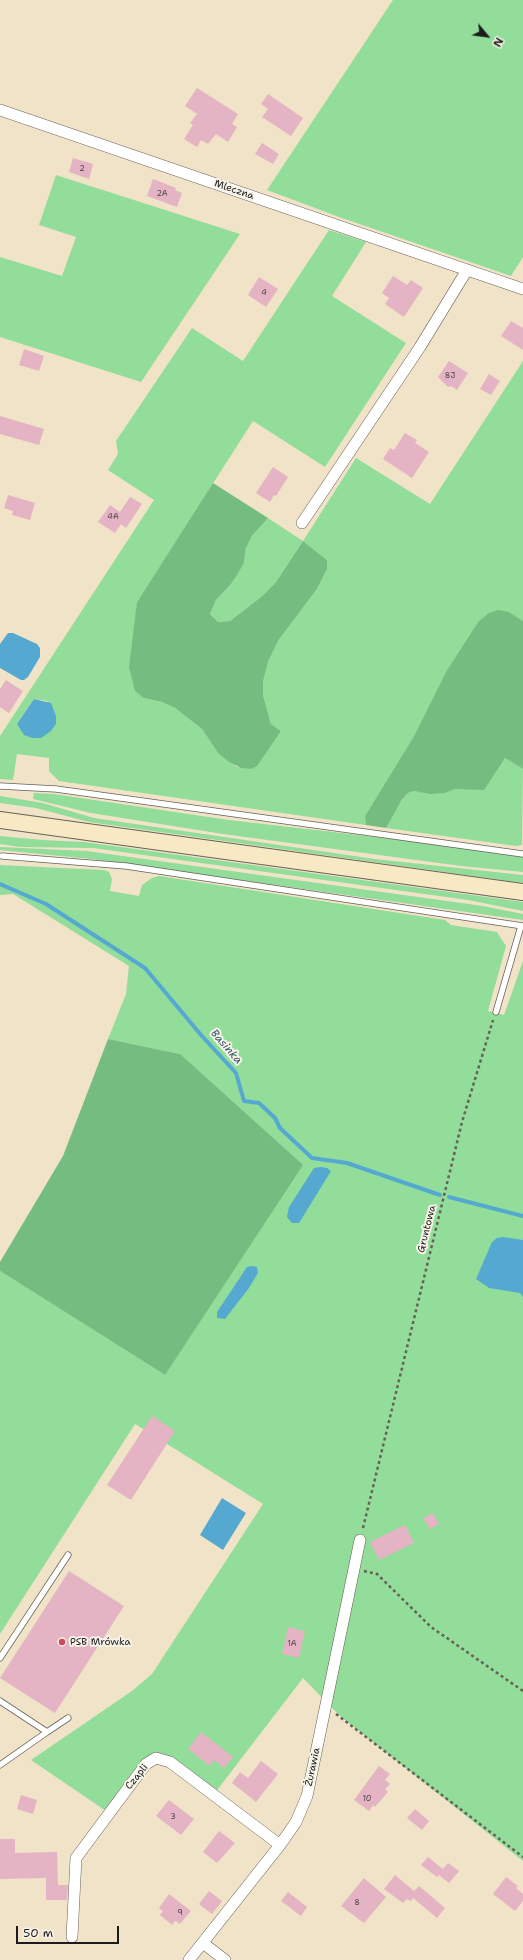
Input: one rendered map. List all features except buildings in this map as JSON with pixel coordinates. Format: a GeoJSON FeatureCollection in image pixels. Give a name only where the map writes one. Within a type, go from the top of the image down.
{"type":"FeatureCollection","features":[{"type":"Feature","properties":{"kind":"main road"},"geometry":{"type":"LineString","coordinates":[[0,820],[523,892]]}},
{"type":"Feature","properties":{"kind":"street","name":"Mleczna"},"geometry":{"type":"LineString","coordinates":[[0,110],[523,288]]}},
{"type":"Feature","properties":{"kind":"street"},"geometry":{"type":"LineString","coordinates":[[302,522],[420,347],[468,270]]}},
{"type":"Feature","properties":{"kind":"street","name":"Żurawia"},"geometry":{"type":"LineString","coordinates":[[190,1960],[280,1845],[296,1822],[307,1796],[360,1540]]}},
{"type":"Feature","properties":{"kind":"street","name":"Czapli"},"geometry":{"type":"LineString","coordinates":[[72,1937],[76,1858],[146,1764],[156,1758],[170,1762],[280,1845]]}},
{"type":"Feature","properties":{"kind":"street"},"geometry":{"type":"LineString","coordinates":[[203,1943],[225,1960]]}},
{"type":"Feature","properties":{"kind":"lane"},"geometry":{"type":"LineString","coordinates":[[0,786],[56,789],[523,854]]}},
{"type":"Feature","properties":{"kind":"lane"},"geometry":{"type":"LineString","coordinates":[[2,856],[126,866],[522,926],[496,1012]]}},
{"type":"Feature","properties":{"kind":"lane"},"geometry":{"type":"LineString","coordinates":[[0,1658],[68,1555]]}},
{"type":"Feature","properties":{"kind":"lane"},"geometry":{"type":"LineString","coordinates":[[0,1701],[47,1732]]}},
{"type":"Feature","properties":{"kind":"lane"},"geometry":{"type":"LineString","coordinates":[[0,1765],[68,1718]]}},
{"type":"Feature","properties":{"kind":"path","name":"Gruntowa"},"geometry":{"type":"LineString","coordinates":[[360,1540],[462,1122],[496,1012]]}},
{"type":"Feature","properties":{"kind":"path"},"geometry":{"type":"LineString","coordinates":[[352,1576],[364,1571],[377,1574],[431,1627],[523,1691]]}},
{"type":"Feature","properties":{"kind":"path"},"geometry":{"type":"LineString","coordinates":[[324,1715],[334,1712],[340,1716],[523,1858]]}},
{"type":"Feature","properties":{"kind":"green space"},"geometry":{"type":"Polygon","coordinates":[[[393,0],[523,0],[523,257],[511,276],[339,217],[267,190],[393,0]]]}},
{"type":"Feature","properties":{"kind":"green space"},"geometry":{"type":"Polygon","coordinates":[[[56,175],[240,234],[141,382],[0,337],[0,257],[62,276],[76,237],[39,225],[56,175]]]}},
{"type":"Feature","properties":{"kind":"green space"},"geometry":{"type":"Polygon","coordinates":[[[329,230],[366,242],[332,296],[406,343],[325,467],[253,421],[137,602],[136,620],[144,698],[162,702],[175,708],[202,729],[218,753],[237,767],[251,769],[281,731],[271,724],[263,695],[263,682],[268,662],[278,641],[317,589],[327,569],[327,560],[303,541],[356,458],[430,504],[523,361],[523,621],[509,612],[478,622],[446,673],[414,736],[365,816],[366,825],[59,781],[49,771],[49,758],[17,754],[13,780],[0,779],[0,736],[154,500],[108,470],[118,454],[116,441],[192,328],[243,361],[329,230]],[[34,699],[17,724],[51,731],[56,724],[56,716],[47,701],[34,699]]]}},
{"type":"Feature","properties":{"kind":"green space"},"geometry":{"type":"Polygon","coordinates":[[[213,483],[268,518],[252,536],[246,548],[244,563],[237,575],[216,600],[210,614],[218,622],[230,621],[261,597],[276,582],[303,541],[327,560],[327,569],[317,589],[278,641],[268,662],[263,682],[263,695],[271,724],[281,731],[257,766],[251,769],[241,768],[229,762],[218,753],[202,729],[175,708],[162,702],[144,698],[135,691],[129,667],[137,602],[213,483]]]}},
{"type":"Feature","properties":{"kind":"green space"},"geometry":{"type":"Polygon","coordinates":[[[268,518],[303,541],[276,582],[261,597],[230,621],[218,622],[210,614],[216,600],[231,584],[244,563],[246,548],[252,536],[268,518]]]}},
{"type":"Feature","properties":{"kind":"green space"},"geometry":{"type":"Polygon","coordinates":[[[498,610],[509,612],[523,621],[523,769],[505,758],[484,790],[455,789],[445,793],[431,794],[414,791],[408,793],[401,801],[386,828],[366,825],[365,816],[414,736],[446,672],[478,622],[489,613],[498,610]]]}},
{"type":"Feature","properties":{"kind":"green space"},"geometry":{"type":"Polygon","coordinates":[[[505,758],[523,769],[522,845],[516,846],[386,828],[394,810],[408,793],[414,791],[445,793],[455,789],[468,789],[505,758]]]}},
{"type":"Feature","properties":{"kind":"green space"},"geometry":{"type":"Polygon","coordinates":[[[34,793],[54,794],[229,820],[523,854],[523,872],[461,866],[223,834],[91,813],[33,799],[34,793]]]}},
{"type":"Feature","properties":{"kind":"green space"},"geometry":{"type":"Polygon","coordinates":[[[0,796],[43,803],[94,818],[375,859],[523,875],[523,883],[89,822],[36,808],[0,803],[0,796]]]}},
{"type":"Feature","properties":{"kind":"green space"},"geometry":{"type":"Polygon","coordinates":[[[0,836],[84,842],[523,902],[523,911],[468,900],[93,848],[20,847],[0,844],[0,836]]]}},
{"type":"Feature","properties":{"kind":"green space"},"geometry":{"type":"Polygon","coordinates":[[[0,847],[87,851],[483,906],[523,914],[523,920],[91,859],[0,850],[0,847]]]}},
{"type":"Feature","properties":{"kind":"green space"},"geometry":{"type":"Polygon","coordinates":[[[0,865],[104,870],[109,872],[112,879],[110,891],[139,896],[142,885],[152,878],[159,876],[445,920],[451,925],[497,932],[506,946],[488,1011],[504,1015],[523,961],[523,1861],[340,1716],[303,1678],[211,1798],[156,1758],[109,1813],[31,1760],[132,1691],[152,1674],[263,1504],[135,1424],[0,1634],[0,1271],[165,1375],[180,1054],[108,1039],[126,994],[129,966],[13,894],[0,895],[0,865]]]}},
{"type":"Feature","properties":{"kind":"green space"},"geometry":{"type":"Polygon","coordinates":[[[108,1039],[180,1054],[303,1165],[165,1375],[0,1271],[0,1262],[63,1156],[108,1039]]]}},
{"type":"Feature","properties":{"kind":"water"},"geometry":{"type":"Polygon","coordinates":[[[8,633],[13,633],[37,644],[40,648],[40,657],[28,677],[24,680],[21,680],[0,668],[0,644],[8,633]]]}},
{"type":"Feature","properties":{"kind":"water"},"geometry":{"type":"Polygon","coordinates":[[[34,699],[51,703],[56,716],[56,724],[51,731],[41,738],[32,738],[24,735],[17,724],[34,699]]]}},
{"type":"Feature","properties":{"kind":"water"},"geometry":{"type":"Polygon","coordinates":[[[314,1168],[327,1168],[331,1171],[299,1223],[292,1223],[287,1217],[289,1207],[314,1168]]]}},
{"type":"Feature","properties":{"kind":"water"},"geometry":{"type":"Polygon","coordinates":[[[503,1237],[523,1240],[523,1297],[520,1293],[489,1288],[476,1279],[492,1242],[497,1238],[503,1237]]]}},
{"type":"Feature","properties":{"kind":"water"},"geometry":{"type":"Polygon","coordinates":[[[247,1267],[257,1267],[258,1273],[249,1288],[225,1319],[217,1318],[217,1312],[247,1267]]]}},
{"type":"Feature","properties":{"kind":"water"},"geometry":{"type":"Polygon","coordinates":[[[222,1498],[246,1513],[223,1550],[200,1535],[222,1498]]]}},
{"type":"Feature","properties":{"kind":"waterway","name":"Basinka"},"geometry":{"type":"LineString","coordinates":[[0,884],[46,904],[145,968],[201,1035],[236,1073],[244,1101],[259,1103],[275,1118],[280,1128],[312,1158],[347,1163],[440,1195]]}},
{"type":"Feature","properties":{"kind":"waterway","name":"Basinka"},"geometry":{"type":"LineString","coordinates":[[449,1197],[523,1216]]}},
{"type":"Feature","properties":{"kind":"place","name":"PSB Mrówka"},"geometry":{"type":"Point","coordinates":[62,1642]}}]}
